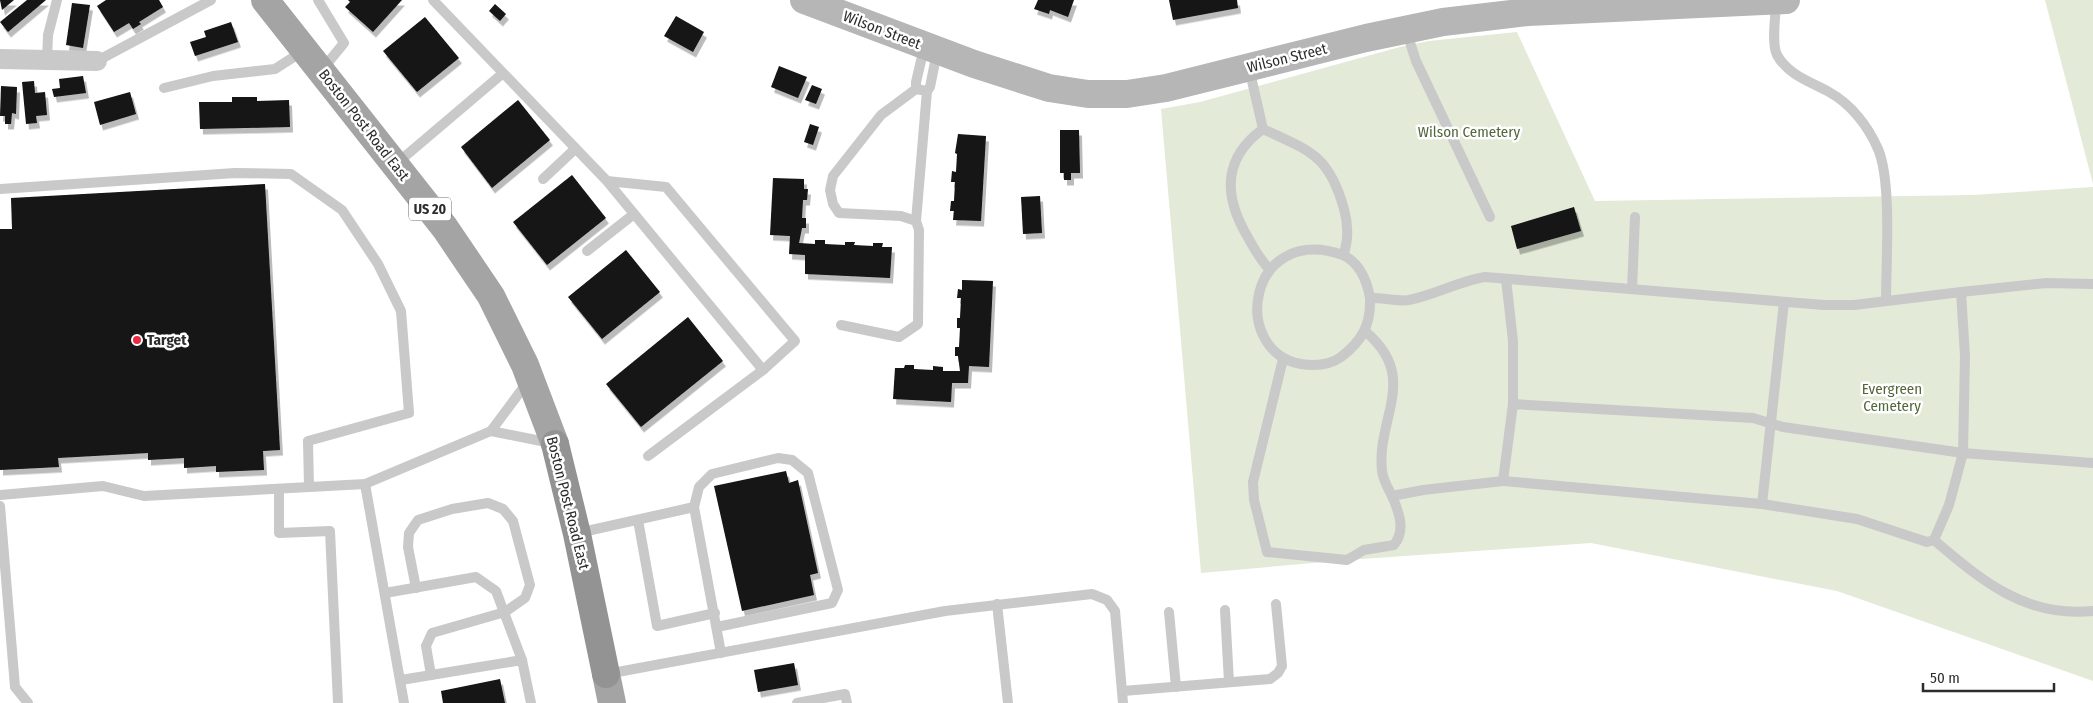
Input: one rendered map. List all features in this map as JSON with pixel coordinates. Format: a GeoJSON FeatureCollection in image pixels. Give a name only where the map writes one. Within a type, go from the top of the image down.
{"type":"FeatureCollection","features":[{"type":"Feature","properties":{"kind":"highway","name":"Boston Post Road East"},"geometry":{"type":"LineString","coordinates":[[555,444],[578,534],[606,674]]}},
{"type":"Feature","properties":{"kind":"main road","name":"Boston Post Road East"},"geometry":{"type":"LineString","coordinates":[[265,0],[445,228],[491,296],[530,378],[555,444]]}},
{"type":"Feature","properties":{"kind":"main road","name":"Boston Post Road East"},"geometry":{"type":"LineString","coordinates":[[606,674],[612,703]]}},
{"type":"Feature","properties":{"kind":"street","name":"Wilson Street"},"geometry":{"type":"LineString","coordinates":[[815,2],[931,49],[1050,88],[1088,94],[1127,94],[1166,88],[1406,29],[1507,7],[1566,10],[1781,0]]}},
{"type":"Feature","properties":{"kind":"street"},"geometry":{"type":"LineString","coordinates":[[1,58],[97,61]]}},
{"type":"Feature","properties":{"kind":"lane"},"geometry":{"type":"LineString","coordinates":[[47,60],[48,35],[57,0]]}},
{"type":"Feature","properties":{"kind":"lane"},"geometry":{"type":"LineString","coordinates":[[97,61],[191,4],[210,0]]}},
{"type":"Feature","properties":{"kind":"lane"},"geometry":{"type":"LineString","coordinates":[[318,0],[344,43],[321,71]]}},
{"type":"Feature","properties":{"kind":"lane"},"geometry":{"type":"LineString","coordinates":[[433,0],[502,74],[607,181],[763,370]]}},
{"type":"Feature","properties":{"kind":"lane"},"geometry":{"type":"LineString","coordinates":[[1781,0],[1775,30],[1776,54],[1800,78],[1830,92],[1845,102],[1868,130],[1879,151],[1885,182],[1886,301]]}},
{"type":"Feature","properties":{"kind":"lane"},"geometry":{"type":"LineString","coordinates":[[1406,29],[1416,61],[1490,217]]}},
{"type":"Feature","properties":{"kind":"lane"},"geometry":{"type":"LineString","coordinates":[[841,325],[900,337],[918,324],[919,230],[916,221],[922,90],[916,82],[931,49]]}},
{"type":"Feature","properties":{"kind":"lane"},"geometry":{"type":"LineString","coordinates":[[164,88],[213,76],[275,69],[304,50]]}},
{"type":"Feature","properties":{"kind":"lane"},"geometry":{"type":"LineString","coordinates":[[1249,67],[1263,129]]}},
{"type":"Feature","properties":{"kind":"lane"},"geometry":{"type":"LineString","coordinates":[[395,165],[502,74]]}},
{"type":"Feature","properties":{"kind":"lane"},"geometry":{"type":"LineString","coordinates":[[916,221],[901,216],[839,213],[833,204],[830,190],[833,176],[881,115],[922,90]]}},
{"type":"Feature","properties":{"kind":"lane"},"geometry":{"type":"LineString","coordinates":[[1263,129],[1312,153],[1325,164],[1332,175],[1345,213],[1347,243],[1343,255]]}},
{"type":"Feature","properties":{"kind":"lane"},"geometry":{"type":"LineString","coordinates":[[1263,129],[1245,142],[1231,174],[1230,187],[1239,222],[1260,259],[1269,269]]}},
{"type":"Feature","properties":{"kind":"lane"},"geometry":{"type":"LineString","coordinates":[[543,179],[575,149]]}},
{"type":"Feature","properties":{"kind":"lane"},"geometry":{"type":"LineString","coordinates":[[0,189],[235,173],[291,174],[342,210],[378,264],[402,311],[409,413],[308,441],[309,487]]}},
{"type":"Feature","properties":{"kind":"lane"},"geometry":{"type":"LineString","coordinates":[[607,181],[666,187],[795,340],[763,370],[648,456]]}},
{"type":"Feature","properties":{"kind":"lane"},"geometry":{"type":"LineString","coordinates":[[587,251],[634,214]]}},
{"type":"Feature","properties":{"kind":"lane"},"geometry":{"type":"LineString","coordinates":[[1632,289],[1635,217]]}},
{"type":"Feature","properties":{"kind":"lane"},"geometry":{"type":"LineString","coordinates":[[1315,249],[1343,255],[1356,263],[1368,287],[1370,298],[1370,313],[1366,332],[1349,351],[1336,360],[1322,364],[1306,365],[1282,359],[1271,349],[1265,338],[1258,316],[1259,290],[1269,269],[1285,256],[1303,250],[1315,249]]}},
{"type":"Feature","properties":{"kind":"lane"},"geometry":{"type":"LineString","coordinates":[[1370,298],[1406,301],[1432,295],[1478,278],[1784,302],[1854,305],[2046,283],[2093,284]]}},
{"type":"Feature","properties":{"kind":"lane"},"geometry":{"type":"LineString","coordinates":[[1503,481],[1513,404],[1513,341],[1506,279]]}},
{"type":"Feature","properties":{"kind":"lane"},"geometry":{"type":"LineString","coordinates":[[1934,540],[1949,505],[1963,452],[1965,356],[1961,292]]}},
{"type":"Feature","properties":{"kind":"lane"},"geometry":{"type":"LineString","coordinates":[[1762,504],[1784,302]]}},
{"type":"Feature","properties":{"kind":"lane"},"geometry":{"type":"LineString","coordinates":[[1282,359],[1253,482],[1254,500],[1267,552],[1348,560],[1364,550],[1394,545],[1400,538],[1401,531],[1398,510],[1385,482],[1382,461],[1394,386],[1392,371],[1376,340],[1366,332]]}},
{"type":"Feature","properties":{"kind":"lane"},"geometry":{"type":"LineString","coordinates":[[0,495],[103,486],[144,496],[365,484],[491,431],[530,378]]}},
{"type":"Feature","properties":{"kind":"lane"},"geometry":{"type":"LineString","coordinates":[[1513,404],[1753,418],[1819,432],[1963,452],[2093,463]]}},
{"type":"Feature","properties":{"kind":"lane"},"geometry":{"type":"LineString","coordinates":[[491,431],[555,444]]}},
{"type":"Feature","properties":{"kind":"lane"},"geometry":{"type":"LineString","coordinates":[[717,627],[832,603],[838,590],[808,472],[792,460],[778,458],[712,474],[699,487],[694,507],[715,613],[720,653]]}},
{"type":"Feature","properties":{"kind":"lane"},"geometry":{"type":"LineString","coordinates":[[1392,496],[1423,490],[1503,481],[1762,504],[1857,519],[1927,542],[1934,540]]}},
{"type":"Feature","properties":{"kind":"lane"},"geometry":{"type":"LineString","coordinates":[[365,484],[404,703]]}},
{"type":"Feature","properties":{"kind":"lane"},"geometry":{"type":"LineString","coordinates":[[278,489],[279,532],[330,531],[338,703]]}},
{"type":"Feature","properties":{"kind":"lane"},"geometry":{"type":"LineString","coordinates":[[416,588],[408,547],[410,533],[418,520],[452,509],[488,503],[503,509],[513,521],[530,584],[525,598],[505,612],[432,633],[426,646],[431,675]]}},
{"type":"Feature","properties":{"kind":"lane"},"geometry":{"type":"LineString","coordinates":[[0,506],[16,687],[28,703]]}},
{"type":"Feature","properties":{"kind":"lane"},"geometry":{"type":"LineString","coordinates":[[578,534],[694,507]]}},
{"type":"Feature","properties":{"kind":"lane"},"geometry":{"type":"LineString","coordinates":[[638,520],[657,626],[715,613]]}},
{"type":"Feature","properties":{"kind":"lane"},"geometry":{"type":"LineString","coordinates":[[1934,540],[1988,584],[2014,599],[2065,612],[2093,611]]}},
{"type":"Feature","properties":{"kind":"lane"},"geometry":{"type":"LineString","coordinates":[[385,593],[476,577],[496,591],[522,660],[531,703]]}},
{"type":"Feature","properties":{"kind":"lane"},"geometry":{"type":"LineString","coordinates":[[606,674],[945,611],[1074,594],[1092,594],[1107,600],[1116,616],[1123,703]]}},
{"type":"Feature","properties":{"kind":"lane"},"geometry":{"type":"LineString","coordinates":[[998,604],[1008,703]]}},
{"type":"Feature","properties":{"kind":"lane"},"geometry":{"type":"LineString","coordinates":[[1123,691],[1270,679],[1278,673],[1282,666],[1276,604]]}},
{"type":"Feature","properties":{"kind":"lane"},"geometry":{"type":"LineString","coordinates":[[1225,610],[1229,682]]}},
{"type":"Feature","properties":{"kind":"lane"},"geometry":{"type":"LineString","coordinates":[[1169,612],[1176,686]]}},
{"type":"Feature","properties":{"kind":"lane"},"geometry":{"type":"LineString","coordinates":[[400,680],[522,660]]}},
{"type":"Feature","properties":{"kind":"lane"},"geometry":{"type":"LineString","coordinates":[[797,703],[845,694],[847,703]]}},
{"type":"Feature","properties":{"kind":"green space"},"geometry":{"type":"Polygon","coordinates":[[[2045,0],[2093,0],[2093,184],[2045,0]]]}},
{"type":"Feature","properties":{"kind":"green space","name":"Evergreen Cemetery"},"geometry":{"type":"Polygon","coordinates":[[[1517,32],[1595,201],[1973,195],[2093,187],[2093,681],[1837,591],[1591,543],[1347,560],[1201,573],[1161,109],[1200,102],[1400,47],[1429,41],[1517,32]]]}},
{"type":"Feature","properties":{"kind":"building"},"geometry":{"type":"Polygon","coordinates":[[[0,0],[14,0],[2,10],[0,0]]]}},
{"type":"Feature","properties":{"kind":"building"},"geometry":{"type":"Polygon","coordinates":[[[27,0],[46,0],[8,32],[0,22],[27,0]]]}},
{"type":"Feature","properties":{"kind":"building"},"geometry":{"type":"Polygon","coordinates":[[[106,0],[159,0],[163,7],[139,22],[141,24],[133,29],[129,23],[114,32],[97,6],[106,0]]]}},
{"type":"Feature","properties":{"kind":"building"},"geometry":{"type":"Polygon","coordinates":[[[348,0],[402,0],[373,32],[345,7],[350,2],[348,0]]]}},
{"type":"Feature","properties":{"kind":"building"},"geometry":{"type":"Polygon","coordinates":[[[1038,0],[1074,0],[1068,17],[1050,10],[1049,14],[1034,9],[1038,0]]]}},
{"type":"Feature","properties":{"kind":"building"},"geometry":{"type":"Polygon","coordinates":[[[1169,0],[1237,0],[1238,8],[1173,20],[1169,0]]]}},
{"type":"Feature","properties":{"kind":"building"},"geometry":{"type":"Polygon","coordinates":[[[72,3],[90,5],[83,48],[66,45],[72,3]]]}},
{"type":"Feature","properties":{"kind":"building"},"geometry":{"type":"Polygon","coordinates":[[[495,4],[506,14],[500,21],[489,11],[495,4]]]}},
{"type":"Feature","properties":{"kind":"building"},"geometry":{"type":"Polygon","coordinates":[[[676,16],[704,32],[693,52],[664,36],[676,16]]]}},
{"type":"Feature","properties":{"kind":"building"},"geometry":{"type":"Polygon","coordinates":[[[425,17],[459,58],[417,92],[383,51],[425,17]]]}},
{"type":"Feature","properties":{"kind":"building"},"geometry":{"type":"Polygon","coordinates":[[[231,22],[238,42],[195,56],[190,42],[206,37],[204,31],[231,22]]]}},
{"type":"Feature","properties":{"kind":"building"},"geometry":{"type":"Polygon","coordinates":[[[779,66],[807,77],[798,98],[771,87],[779,66]]]}},
{"type":"Feature","properties":{"kind":"building"},"geometry":{"type":"Polygon","coordinates":[[[83,76],[86,93],[54,97],[52,89],[60,88],[59,79],[83,76]]]}},
{"type":"Feature","properties":{"kind":"building"},"geometry":{"type":"Polygon","coordinates":[[[34,81],[35,93],[45,92],[47,115],[36,116],[37,123],[26,124],[22,82],[34,81]]]}},
{"type":"Feature","properties":{"kind":"building"},"geometry":{"type":"Polygon","coordinates":[[[812,85],[822,89],[816,104],[805,100],[812,85]]]}},
{"type":"Feature","properties":{"kind":"building"},"geometry":{"type":"Polygon","coordinates":[[[1,86],[17,87],[16,114],[12,113],[11,124],[5,124],[5,116],[0,116],[1,86]]]}},
{"type":"Feature","properties":{"kind":"building"},"geometry":{"type":"Polygon","coordinates":[[[130,92],[136,114],[100,125],[94,102],[130,92]]]}},
{"type":"Feature","properties":{"kind":"building"},"geometry":{"type":"Polygon","coordinates":[[[232,97],[257,97],[257,101],[289,100],[290,127],[200,129],[199,102],[232,102],[232,97]]]}},
{"type":"Feature","properties":{"kind":"building"},"geometry":{"type":"Polygon","coordinates":[[[518,100],[550,140],[492,188],[461,147],[518,100]]]}},
{"type":"Feature","properties":{"kind":"building"},"geometry":{"type":"Polygon","coordinates":[[[810,124],[819,127],[813,145],[804,142],[810,124]]]}},
{"type":"Feature","properties":{"kind":"building"},"geometry":{"type":"Polygon","coordinates":[[[1060,130],[1079,130],[1080,173],[1071,173],[1071,180],[1064,180],[1064,173],[1060,173],[1060,130]]]}},
{"type":"Feature","properties":{"kind":"building"},"geometry":{"type":"Polygon","coordinates":[[[958,134],[986,136],[981,221],[953,220],[954,211],[950,211],[951,201],[954,201],[955,182],[951,182],[952,171],[956,172],[957,154],[955,153],[958,134]]]}},
{"type":"Feature","properties":{"kind":"building"},"geometry":{"type":"Polygon","coordinates":[[[572,175],[606,218],[547,265],[513,222],[572,175]]]}},
{"type":"Feature","properties":{"kind":"building"},"geometry":{"type":"Polygon","coordinates":[[[773,178],[804,179],[804,189],[808,189],[807,200],[803,200],[802,218],[806,218],[806,228],[802,228],[799,243],[815,244],[815,240],[825,240],[825,244],[845,245],[845,242],[855,242],[854,245],[873,246],[873,243],[883,243],[882,247],[892,247],[890,278],[805,274],[805,255],[789,254],[790,236],[770,235],[773,178]]]}},
{"type":"Feature","properties":{"kind":"building","name":"Target"},"geometry":{"type":"Polygon","coordinates":[[[265,184],[280,450],[263,451],[264,470],[216,472],[216,466],[184,468],[184,458],[148,460],[148,453],[58,458],[59,467],[0,470],[0,229],[12,229],[11,198],[265,184]]]}},
{"type":"Feature","properties":{"kind":"building"},"geometry":{"type":"Polygon","coordinates":[[[1040,196],[1042,233],[1023,234],[1021,197],[1040,196]]]}},
{"type":"Feature","properties":{"kind":"building"},"geometry":{"type":"Polygon","coordinates":[[[1574,207],[1581,231],[1517,249],[1511,226],[1574,207]]]}},
{"type":"Feature","properties":{"kind":"building"},"geometry":{"type":"Polygon","coordinates":[[[626,250],[660,292],[602,339],[568,297],[626,250]]]}},
{"type":"Feature","properties":{"kind":"building"},"geometry":{"type":"Polygon","coordinates":[[[962,280],[993,281],[989,367],[969,366],[968,383],[952,383],[951,402],[893,399],[895,368],[914,365],[914,369],[933,370],[933,366],[943,367],[943,371],[960,371],[958,356],[955,356],[955,347],[959,347],[960,328],[957,328],[957,318],[960,318],[961,298],[957,298],[958,289],[962,290],[962,280]]]}},
{"type":"Feature","properties":{"kind":"building"},"geometry":{"type":"Polygon","coordinates":[[[688,317],[723,361],[641,427],[606,384],[688,317]]]}},
{"type":"Feature","properties":{"kind":"building"},"geometry":{"type":"Polygon","coordinates":[[[786,471],[789,483],[798,480],[818,573],[810,575],[814,595],[742,611],[714,486],[786,471]]]}},
{"type":"Feature","properties":{"kind":"building"},"geometry":{"type":"Polygon","coordinates":[[[794,663],[798,685],[758,692],[754,670],[794,663]]]}},
{"type":"Feature","properties":{"kind":"building"},"geometry":{"type":"Polygon","coordinates":[[[500,679],[505,703],[443,703],[441,691],[500,679]]]}},
{"type":"Feature","properties":{"kind":"place","name":"Target"},"geometry":{"type":"Point","coordinates":[137,340]}},
{"type":"Feature","properties":{"kind":"park label","name":"Wilson Cemetery"},"geometry":{"type":"Point","coordinates":[1469,132]}}]}
